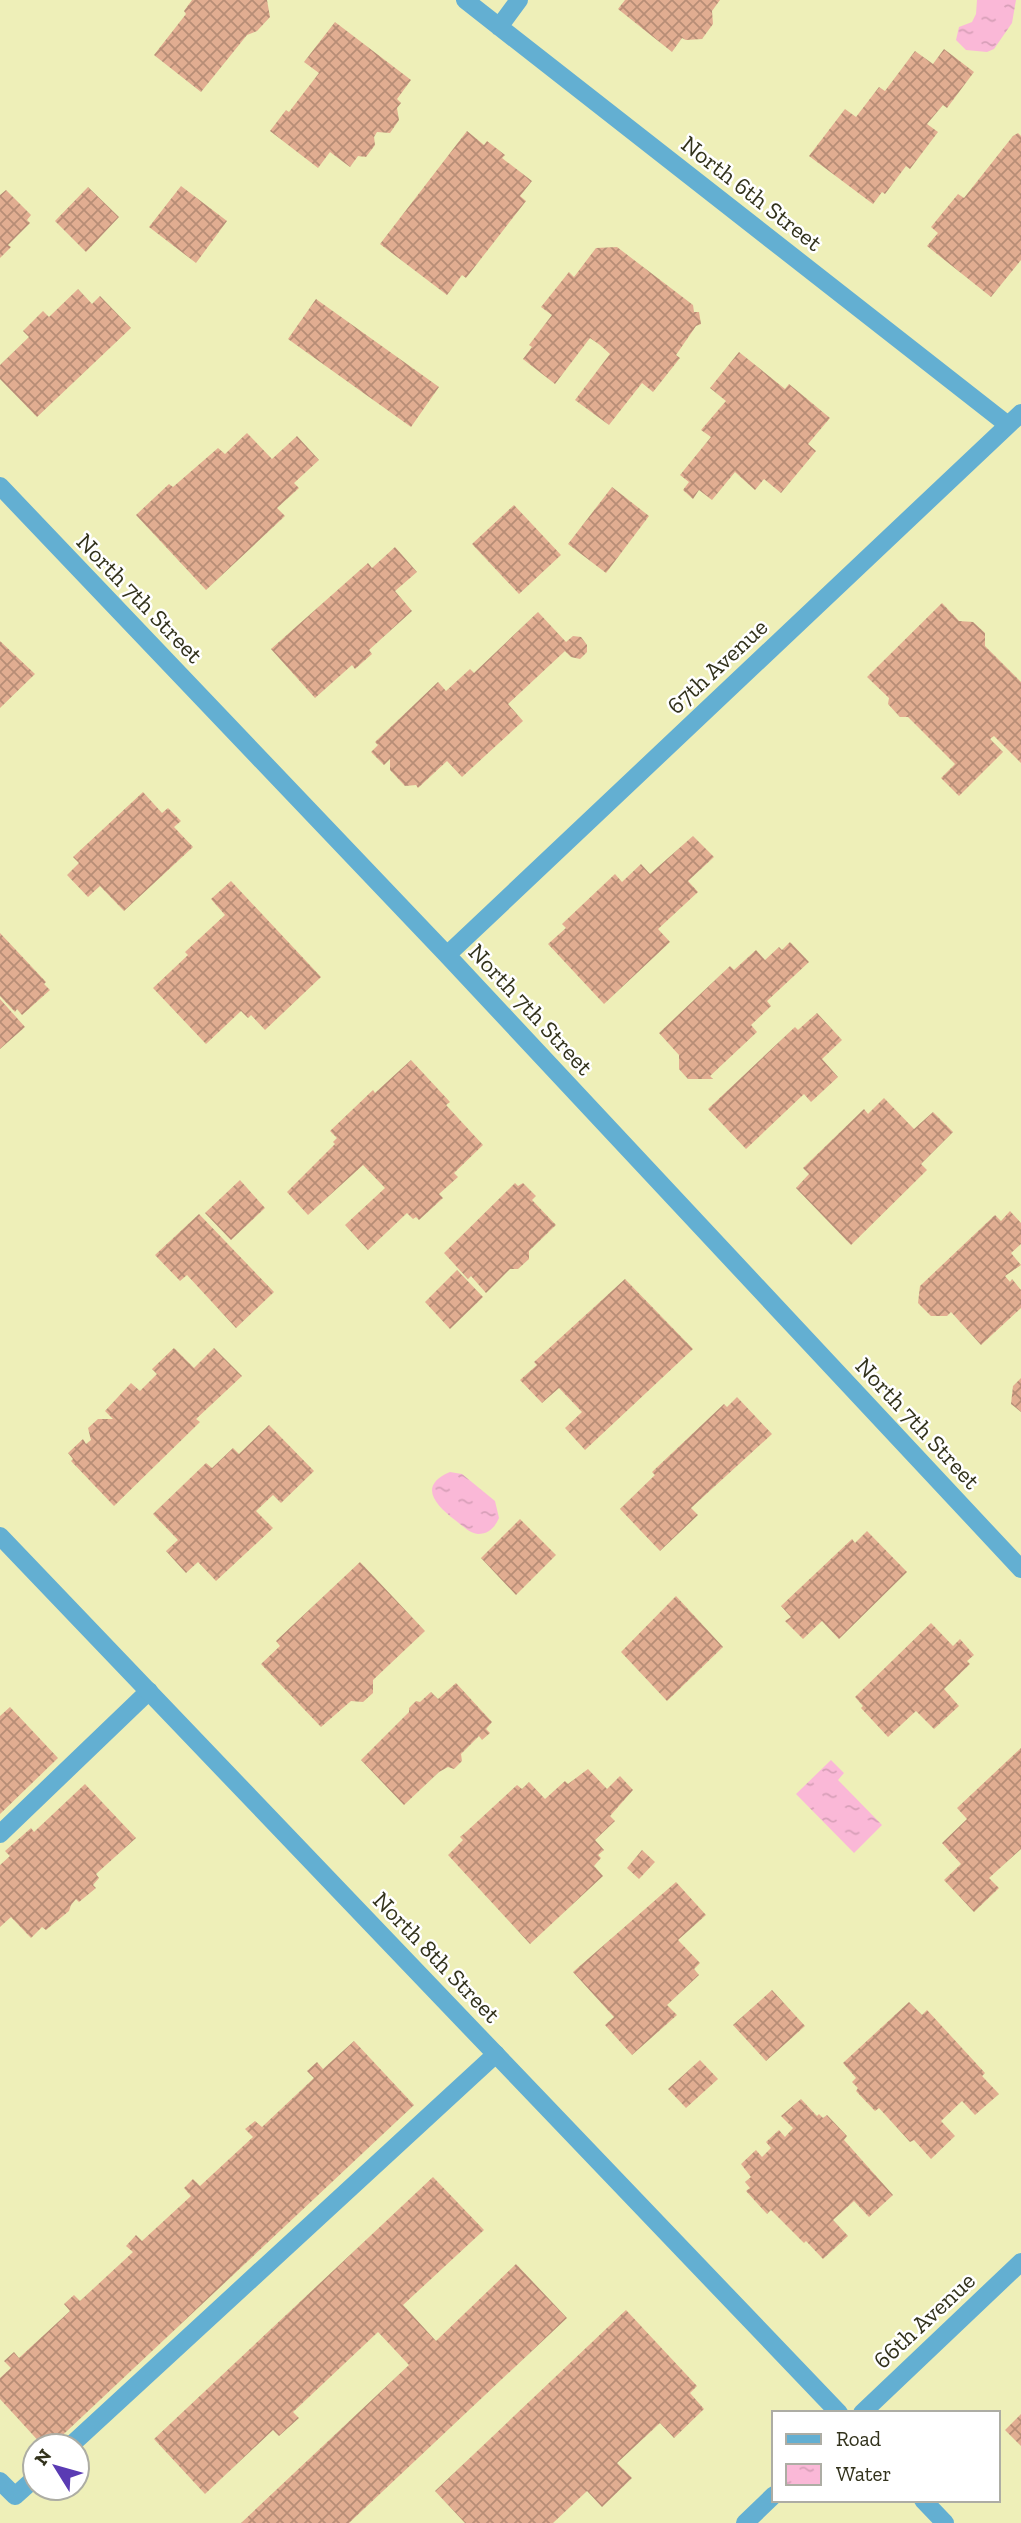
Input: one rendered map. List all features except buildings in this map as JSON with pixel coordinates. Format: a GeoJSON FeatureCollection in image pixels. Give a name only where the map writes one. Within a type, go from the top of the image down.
{"type":"FeatureCollection","features":[{"type":"Feature","properties":{"kind":"street","name":"North 6th Street"},"geometry":{"type":"LineString","coordinates":[[465,0],[1015,419]]}},
{"type":"Feature","properties":{"kind":"street"},"geometry":{"type":"LineString","coordinates":[[499,27],[519,0]]}},
{"type":"Feature","properties":{"kind":"street","name":"67th Avenue"},"geometry":{"type":"LineString","coordinates":[[447,955],[1015,419]]}},
{"type":"Feature","properties":{"kind":"street","name":"North 7th Street"},"geometry":{"type":"LineString","coordinates":[[0,486],[447,955],[1021,1569]]}},
{"type":"Feature","properties":{"kind":"street","name":"North 8th Street"},"geometry":{"type":"LineString","coordinates":[[0,1535],[837,2411]]}},
{"type":"Feature","properties":{"kind":"street"},"geometry":{"type":"LineString","coordinates":[[0,1834],[149,1691]]}},
{"type":"Feature","properties":{"kind":"street"},"geometry":{"type":"LineString","coordinates":[[85,2432],[496,2054]]}},
{"type":"Feature","properties":{"kind":"street","name":"66th Avenue"},"geometry":{"type":"LineString","coordinates":[[864,2411],[1021,2262]]}},
{"type":"Feature","properties":{"kind":"street"},"geometry":{"type":"LineString","coordinates":[[0,2481],[15,2496],[21,2491]]}},
{"type":"Feature","properties":{"kind":"street"},"geometry":{"type":"LineString","coordinates":[[745,2523],[772,2497]]}},
{"type":"Feature","properties":{"kind":"street"},"geometry":{"type":"LineString","coordinates":[[925,2502],[945,2523]]}},
{"type":"Feature","properties":{"kind":"water"},"geometry":{"type":"Polygon","coordinates":[[[977,0],[1016,0],[1012,23],[994,49],[987,52],[966,50],[956,40],[959,27],[972,22],[976,14],[977,0]]]}},
{"type":"Feature","properties":{"kind":"water"},"geometry":{"type":"Polygon","coordinates":[[[450,1472],[462,1474],[495,1501],[499,1518],[488,1531],[478,1534],[469,1530],[436,1502],[432,1489],[434,1483],[450,1472]]]}},
{"type":"Feature","properties":{"kind":"water"},"geometry":{"type":"Polygon","coordinates":[[[831,1760],[844,1773],[838,1780],[882,1825],[854,1853],[796,1794],[831,1760]]]}}]}
